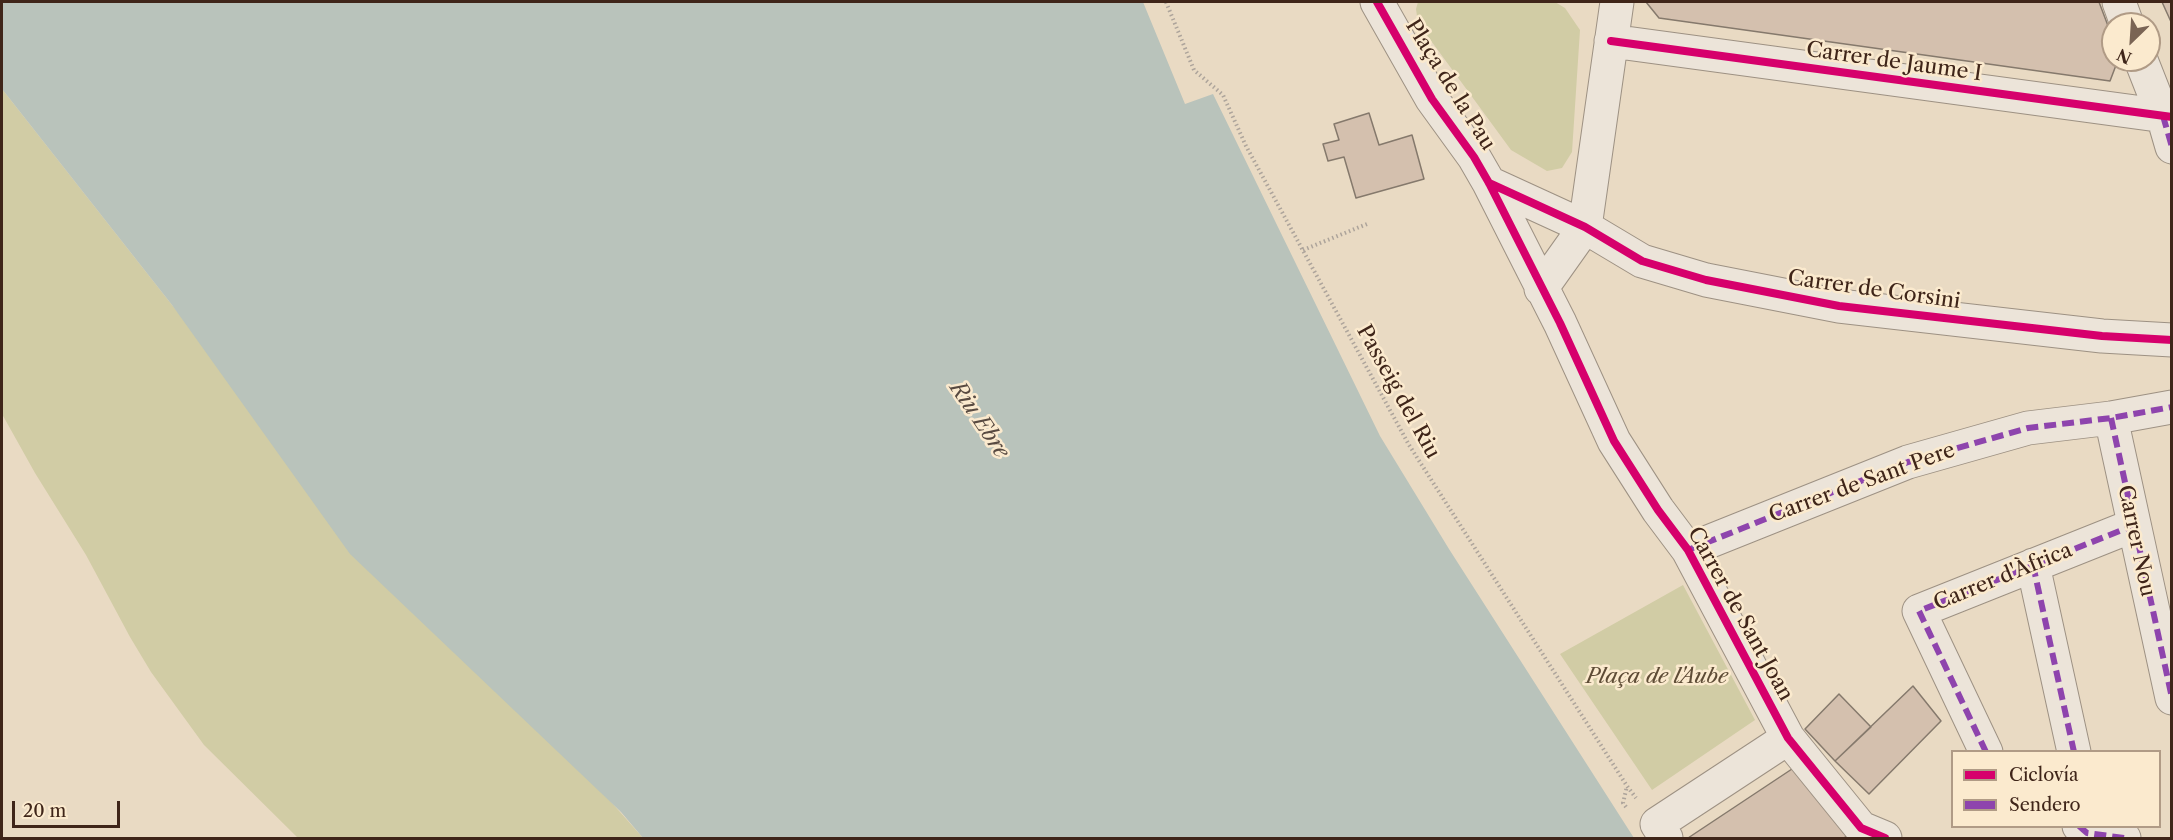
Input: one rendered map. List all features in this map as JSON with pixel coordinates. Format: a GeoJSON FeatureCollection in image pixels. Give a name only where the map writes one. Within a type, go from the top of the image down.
{"type":"FeatureCollection","features":[{"type":"Feature","properties":{"kind":"street"},"geometry":{"type":"LineString","coordinates":[[1541,289],[1585,227],[1617,2]]}},
{"type":"Feature","properties":{"kind":"street","name":"Plaça de la Pau"},"geometry":{"type":"LineString","coordinates":[[1380,3],[1432,99],[1474,157],[1489,183],[1541,289]]}},
{"type":"Feature","properties":{"kind":"street","name":"Carrer de Jaume I"},"geometry":{"type":"LineString","coordinates":[[1611,41],[2169,127]]}},
{"type":"Feature","properties":{"kind":"street"},"geometry":{"type":"LineString","coordinates":[[2146,72],[2169,127]]}},
{"type":"Feature","properties":{"kind":"street","name":"Plaça de la Pau"},"geometry":{"type":"LineString","coordinates":[[1489,183],[1585,227]]}},
{"type":"Feature","properties":{"kind":"street","name":"Carrer de Corsini"},"geometry":{"type":"LineString","coordinates":[[1585,227],[1642,261],[1706,280],[1839,306],[2102,336],[2172,340]]}},
{"type":"Feature","properties":{"kind":"street","name":"Carrer de Sant Joan"},"geometry":{"type":"LineString","coordinates":[[1541,289],[1560,323],[1614,441],[1658,510],[1688,550],[1788,738],[1871,835]]}},
{"type":"Feature","properties":{"kind":"street","name":"Carrer de Sant Pere"},"geometry":{"type":"LineString","coordinates":[[1688,550],[1908,462],[2028,428],[2110,418],[2172,407]]}},
{"type":"Feature","properties":{"kind":"street","name":"Carrer Nou"},"geometry":{"type":"LineString","coordinates":[[2110,418],[2132,526],[2172,698]]}},
{"type":"Feature","properties":{"kind":"street","name":"Carrer d'Àfrica"},"geometry":{"type":"LineString","coordinates":[[1985,750],[1919,610],[2132,526]]}},
{"type":"Feature","properties":{"kind":"street"},"geometry":{"type":"LineString","coordinates":[[2033,565],[2074,750]]}},
{"type":"Feature","properties":{"kind":"street"},"geometry":{"type":"LineString","coordinates":[[1666,838],[1657,824],[1788,738]]}},
{"type":"Feature","properties":{"kind":"street"},"geometry":{"type":"LineString","coordinates":[[2081,828],[2087,833],[2124,838]]}},
{"type":"Feature","properties":{"kind":"path"},"geometry":{"type":"LineString","coordinates":[[1303,250],[1367,224]]}},
{"type":"Feature","properties":{"kind":"green space"},"geometry":{"type":"Polygon","coordinates":[[[1418,2],[1555,2],[1565,8],[1580,30],[1572,152],[1562,168],[1547,171],[1511,150],[1418,23],[1416,9],[1418,2]]]}},
{"type":"Feature","properties":{"kind":"green space"},"geometry":{"type":"Polygon","coordinates":[[[2,89],[172,305],[643,838],[298,838],[204,745],[151,672],[86,555],[35,473],[2,414],[2,89]]]}},
{"type":"Feature","properties":{"kind":"green space","name":"Plaça de l'Aube"},"geometry":{"type":"Polygon","coordinates":[[[1683,585],[1755,720],[1652,790],[1560,654],[1683,585]]]}},
{"type":"Feature","properties":{"kind":"water","name":"Riu Ebre"},"geometry":{"type":"Polygon","coordinates":[[[2,2],[1143,2],[1185,104],[1213,94],[1380,436],[1449,549],[1634,838],[643,838],[621,812],[350,554],[172,305],[2,89],[2,2]]]}},
{"type":"Feature","properties":{"kind":"building"},"geometry":{"type":"Polygon","coordinates":[[[1646,2],[2099,2],[2103,12],[2101,72],[2113,72],[2110,81],[1659,18],[1646,2]]]}},
{"type":"Feature","properties":{"kind":"building"},"geometry":{"type":"Polygon","coordinates":[[[2162,2],[2172,2],[2172,24],[2162,2]]]}},
{"type":"Feature","properties":{"kind":"building"},"geometry":{"type":"Polygon","coordinates":[[[1369,113],[1379,145],[1412,135],[1424,179],[1356,198],[1344,157],[1328,161],[1323,144],[1339,140],[1334,124],[1369,113]]]}},
{"type":"Feature","properties":{"kind":"building"},"geometry":{"type":"Polygon","coordinates":[[[1913,686],[1941,721],[1869,794],[1835,761],[1913,686]]]}},
{"type":"Feature","properties":{"kind":"building"},"geometry":{"type":"Polygon","coordinates":[[[1839,694],[1871,727],[1835,761],[1805,729],[1839,694]]]}},
{"type":"Feature","properties":{"kind":"building"},"geometry":{"type":"Polygon","coordinates":[[[1798,765],[1854,830],[1844,838],[1688,838],[1798,765]]]}},
{"type":"Feature","properties":{"kind":"marked path"},"geometry":{"type":"LineString","coordinates":[[2163,116],[2172,147]]}},
{"type":"Feature","properties":{"kind":"marked path"},"geometry":{"type":"LineString","coordinates":[[1688,550],[1908,462],[2028,428],[2111,418],[2172,407]]}},
{"type":"Feature","properties":{"kind":"marked path"},"geometry":{"type":"LineString","coordinates":[[2111,418],[2172,698]]}},
{"type":"Feature","properties":{"kind":"marked path"},"geometry":{"type":"LineString","coordinates":[[1985,750],[1919,611],[2132,526]]}},
{"type":"Feature","properties":{"kind":"marked path"},"geometry":{"type":"LineString","coordinates":[[2033,565],[2074,750]]}},
{"type":"Feature","properties":{"kind":"marked path"},"geometry":{"type":"LineString","coordinates":[[2081,828],[2087,833],[2124,838]]}},
{"type":"Feature","properties":{"kind":"cycle path"},"geometry":{"type":"LineString","coordinates":[[1377,2],[1432,99],[1474,157],[1489,183],[1560,323],[1614,441],[1658,510],[1688,550],[1788,738],[1861,828],[1885,838]]}},
{"type":"Feature","properties":{"kind":"cycle path"},"geometry":{"type":"LineString","coordinates":[[1611,41],[2172,117]]}},
{"type":"Feature","properties":{"kind":"cycle path"},"geometry":{"type":"LineString","coordinates":[[1489,183],[1585,227],[1642,261],[1706,280],[1839,306],[2102,336],[2172,340]]}}]}
